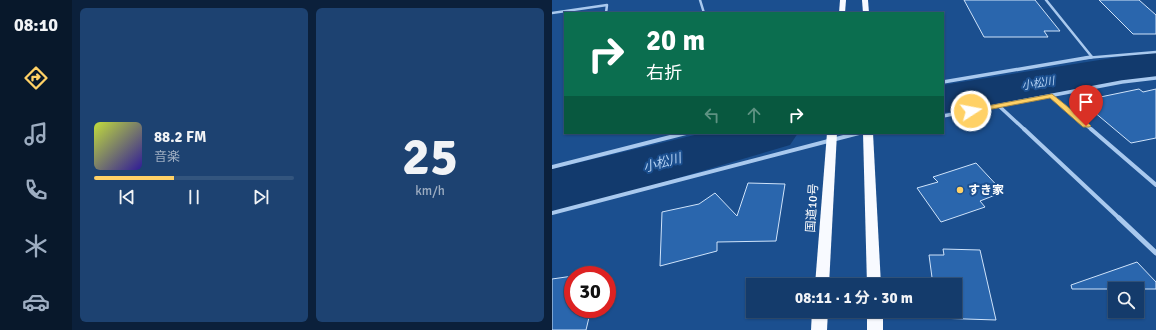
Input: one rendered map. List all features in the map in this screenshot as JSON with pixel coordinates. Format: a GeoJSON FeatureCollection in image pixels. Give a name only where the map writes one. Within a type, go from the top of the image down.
{"type":"FeatureCollection","features":[{"type":"Feature","properties":{"kind":"highway"},"geometry":{"type":"LineString","coordinates":[[842,12],[843,0]]}},
{"type":"Feature","properties":{"kind":"highway"},"geometry":{"type":"LineString","coordinates":[[865,0],[866,12]]}},
{"type":"Feature","properties":{"kind":"highway"},"geometry":{"type":"LineString","coordinates":[[868,134],[874,278]]}},
{"type":"Feature","properties":{"kind":"highway","name":"国道10号"},"geometry":{"type":"LineString","coordinates":[[822,278],[832,136]]}},
{"type":"Feature","properties":{"kind":"highway"},"geometry":{"type":"LineString","coordinates":[[819,330],[820,318]]}},
{"type":"Feature","properties":{"kind":"highway"},"geometry":{"type":"LineString","coordinates":[[874,318],[875,330]]}},
{"type":"Feature","properties":{"kind":"street"},"geometry":{"type":"LineString","coordinates":[[700,0],[704,12]]}},
{"type":"Feature","properties":{"kind":"street"},"geometry":{"type":"LineString","coordinates":[[1046,0],[1092,57]]}},
{"type":"Feature","properties":{"kind":"street"},"geometry":{"type":"LineString","coordinates":[[552,13],[607,5],[606,12]]}},
{"type":"Feature","properties":{"kind":"street"},"geometry":{"type":"LineString","coordinates":[[944,82],[1092,57],[1156,52]]}},
{"type":"Feature","properties":{"kind":"street"},"geometry":{"type":"LineString","coordinates":[[944,116],[1122,82],[1156,78]]}},
{"type":"Feature","properties":{"kind":"street"},"geometry":{"type":"LineString","coordinates":[[1052,96],[1156,185]]}},
{"type":"Feature","properties":{"kind":"street"},"geometry":{"type":"LineString","coordinates":[[999,106],[1156,253]]}},
{"type":"Feature","properties":{"kind":"street"},"geometry":{"type":"LineString","coordinates":[[552,167],[682,134]]}},
{"type":"Feature","properties":{"kind":"street"},"geometry":{"type":"LineString","coordinates":[[552,212],[832,136],[850,134]]}},
{"type":"Feature","properties":{"kind":"building"},"geometry":{"type":"Polygon","coordinates":[[[964,0],[1035,0],[1060,31],[1044,31],[1048,37],[984,37],[964,0]]]}},
{"type":"Feature","properties":{"kind":"building"},"geometry":{"type":"Polygon","coordinates":[[[1099,0],[1139,0],[1156,15],[1156,34],[1133,34],[1099,0]]]}},
{"type":"Feature","properties":{"kind":"building"},"geometry":{"type":"Polygon","coordinates":[[[1139,89],[1143,92],[1156,89],[1156,138],[1131,143],[1081,101],[1139,89]]]}},
{"type":"Feature","properties":{"kind":"building","name":"すき家"},"geometry":{"type":"Polygon","coordinates":[[[976,163],[1003,192],[980,201],[985,207],[941,222],[917,188],[938,182],[933,177],[976,163]]]}},
{"type":"Feature","properties":{"kind":"building"},"geometry":{"type":"Polygon","coordinates":[[[748,183],[785,184],[776,241],[717,242],[717,251],[660,266],[662,212],[699,204],[715,193],[737,216],[748,183]]]}},
{"type":"Feature","properties":{"kind":"building"},"geometry":{"type":"Polygon","coordinates":[[[943,249],[980,250],[996,320],[936,318],[962,318],[962,278],[932,278],[929,255],[944,255],[943,249]]]}},
{"type":"Feature","properties":{"kind":"building"},"geometry":{"type":"Polygon","coordinates":[[[1137,262],[1156,282],[1156,289],[1144,289],[1144,282],[1108,282],[1108,289],[1072,289],[1071,285],[1137,262]]]}},
{"type":"Feature","properties":{"kind":"building"},"geometry":{"type":"Polygon","coordinates":[[[564,277],[564,318],[589,318],[586,330],[552,330],[552,279],[564,277]]]}},
{"type":"Feature","properties":{"kind":"waterway","name":"小松川"},"geometry":{"type":"LineString","coordinates":[[944,99],[1124,68],[1156,64]]}},
{"type":"Feature","properties":{"kind":"waterway","name":"小松川"},"geometry":{"type":"LineString","coordinates":[[552,192],[768,134]]}},
{"type":"Feature","properties":{"kind":"place","name":"すき家"},"geometry":{"type":"Point","coordinates":[960,190]}},
{"type":"Feature","properties":{"kind":"route"},"geometry":{"type":"LineString","coordinates":[[971,111],[1052,96],[1086,126]]}}]}
